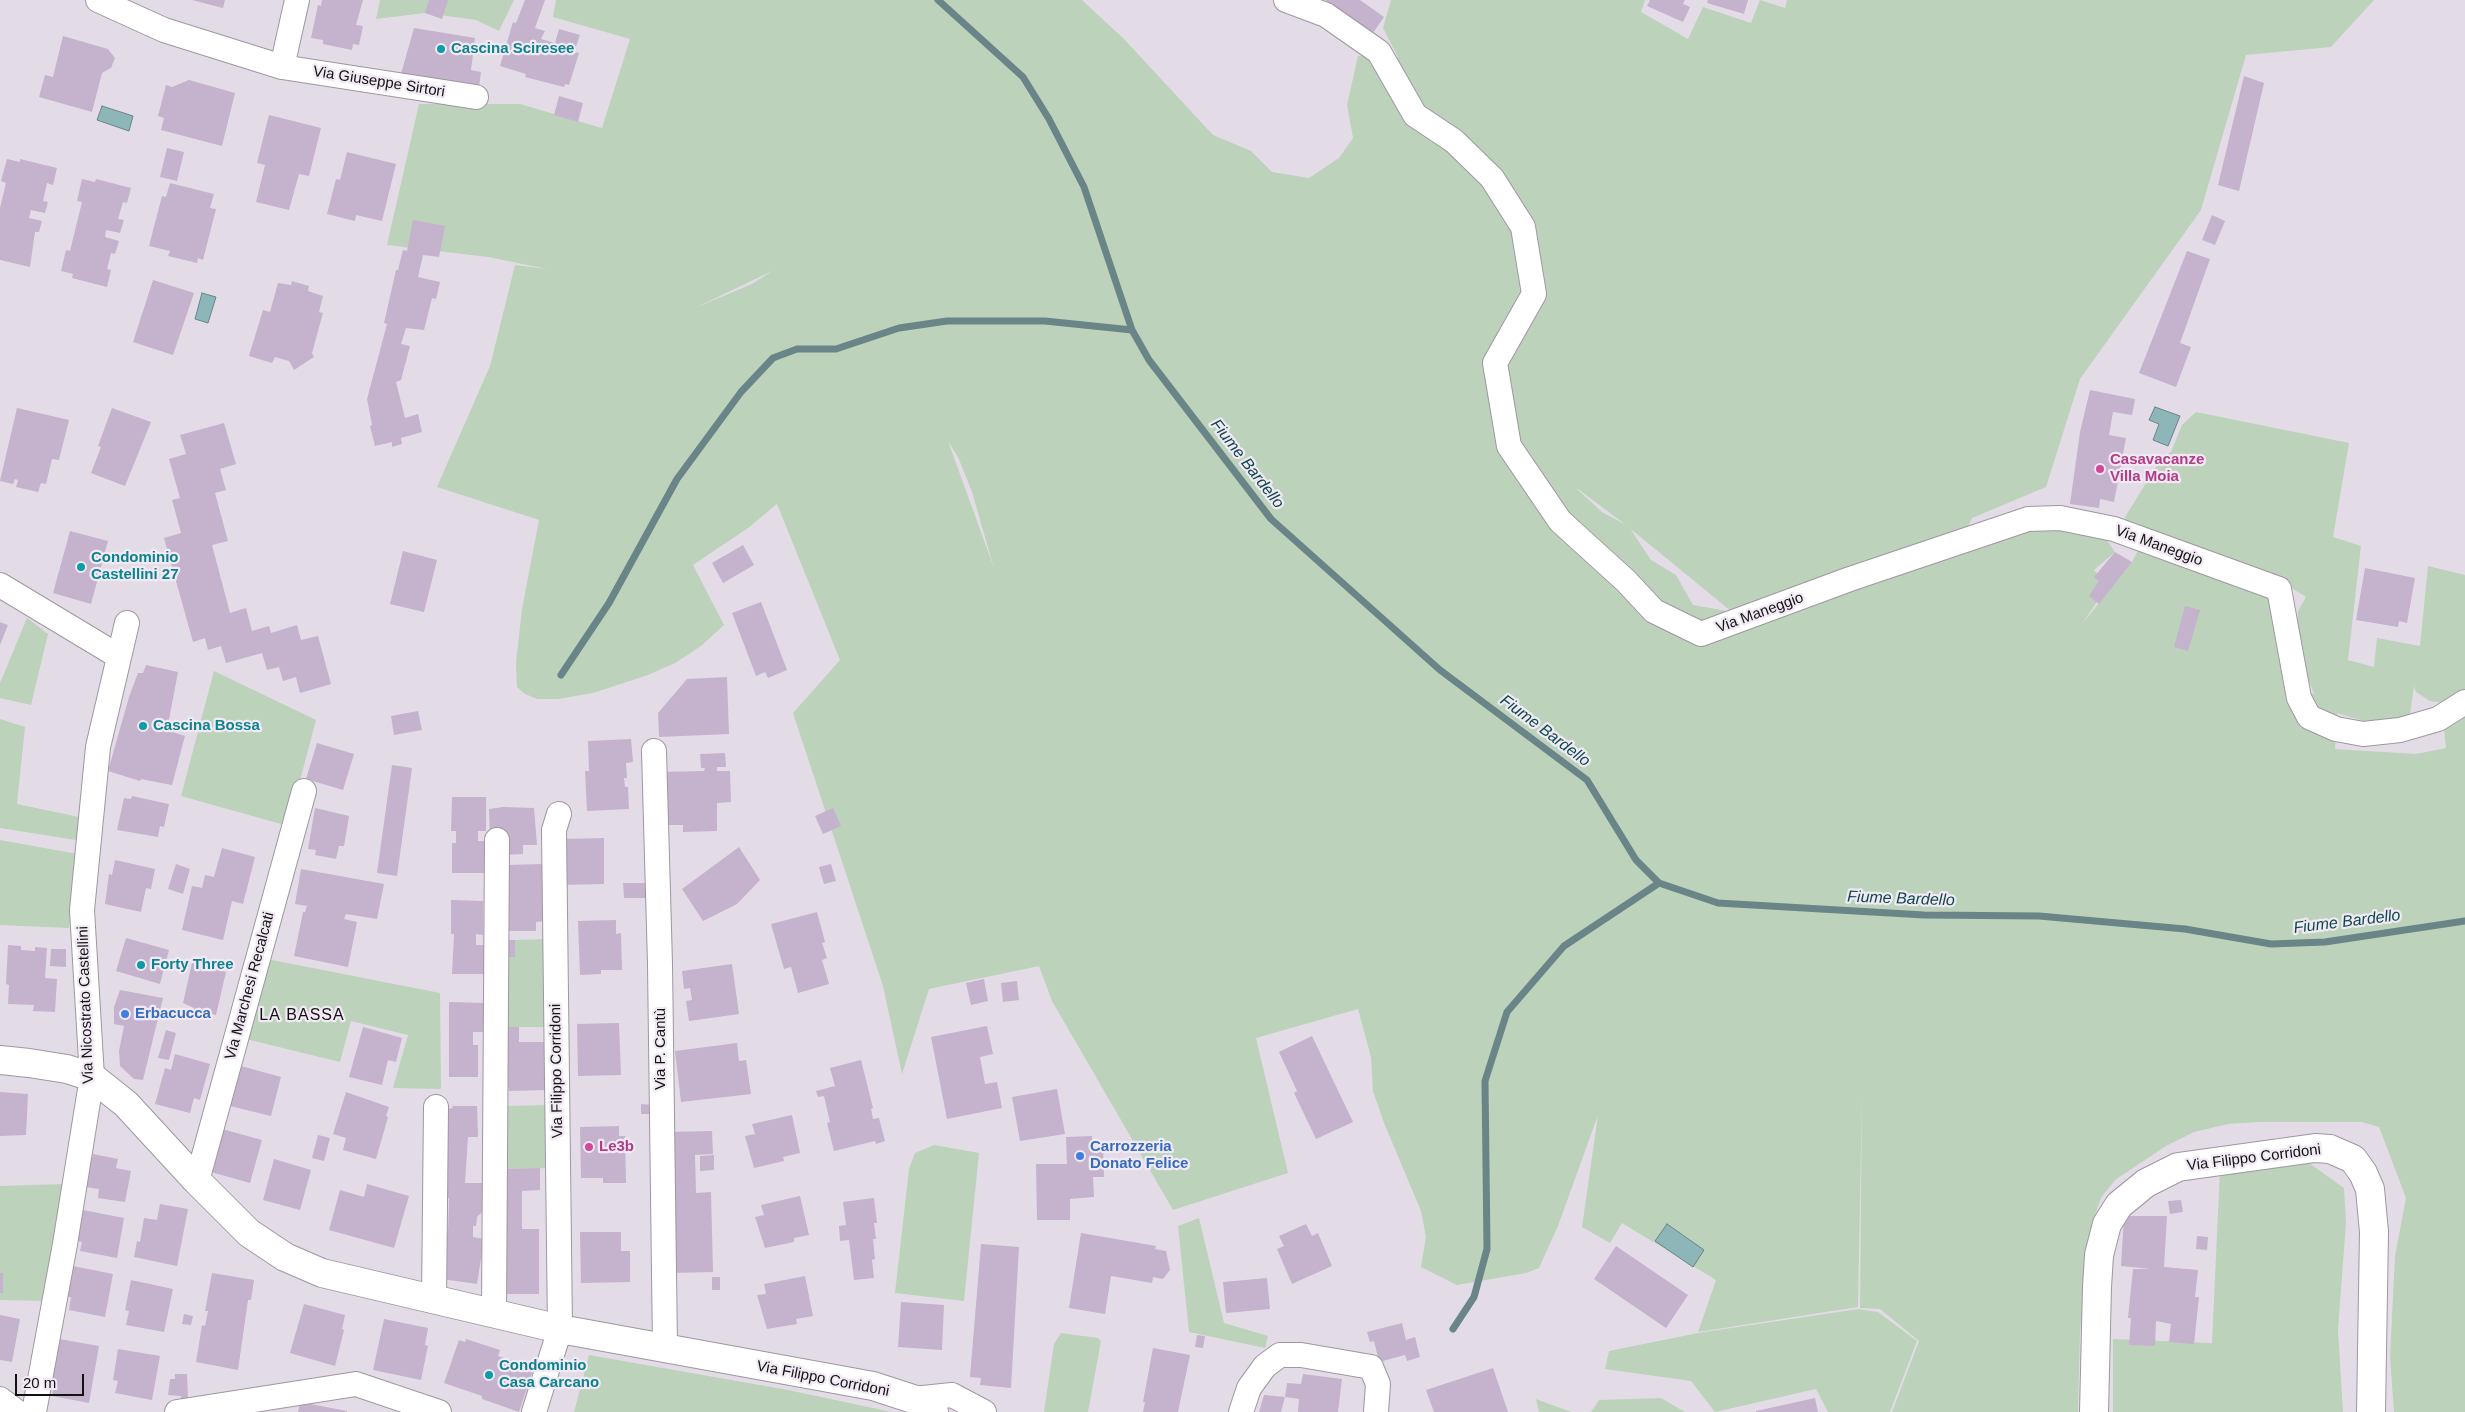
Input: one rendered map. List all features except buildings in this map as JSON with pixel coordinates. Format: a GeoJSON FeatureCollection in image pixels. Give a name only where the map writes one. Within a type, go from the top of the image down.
{"type":"FeatureCollection","features":[{"type":"Feature","properties":{"kind":"street","name":"Via Giuseppe Sirtori"},"geometry":{"type":"LineString","coordinates":[[98,0],[164,30],[282,67],[476,97]]}},
{"type":"Feature","properties":{"kind":"street"},"geometry":{"type":"LineString","coordinates":[[282,67],[297,0]]}},
{"type":"Feature","properties":{"kind":"street","name":"Via Maneggio"},"geometry":{"type":"LineString","coordinates":[[1286,0],[1326,15],[1378,52],[1416,115],[1454,142],[1492,178],[1523,227],[1534,294],[1495,363],[1509,446],[1560,521],[1626,580],[1654,612],[1701,634],[1856,577],[2028,519],[2060,518],[2114,529],[2278,589],[2299,698],[2309,717],[2336,729],[2363,734],[2400,730],[2438,720],[2465,702]]}},
{"type":"Feature","properties":{"kind":"street"},"geometry":{"type":"LineString","coordinates":[[0,585],[118,656]]}},
{"type":"Feature","properties":{"kind":"street","name":"Via Nicostrato Castellini"},"geometry":{"type":"LineString","coordinates":[[34,1412],[66,1244],[92,1077],[82,910],[98,747],[127,624]]}},
{"type":"Feature","properties":{"kind":"street","name":"Via P. Cantù"},"geometry":{"type":"LineString","coordinates":[[654,751],[660,964],[665,1347]]}},
{"type":"Feature","properties":{"kind":"street","name":"Via Marchesi Recalcati"},"geometry":{"type":"LineString","coordinates":[[196,1181],[304,791]]}},
{"type":"Feature","properties":{"kind":"street","name":"Via Filippo Corridoni"},"geometry":{"type":"LineString","coordinates":[[559,814],[554,830],[554,840],[560,1329]]}},
{"type":"Feature","properties":{"kind":"street"},"geometry":{"type":"LineString","coordinates":[[494,1314],[497,840]]}},
{"type":"Feature","properties":{"kind":"street","name":"Via Filippo Corridoni"},"geometry":{"type":"LineString","coordinates":[[0,1060],[67,1069],[92,1077],[126,1104],[196,1181],[249,1233],[285,1257],[322,1273],[434,1302],[560,1329],[873,1386],[924,1406]]}},
{"type":"Feature","properties":{"kind":"street"},"geometry":{"type":"LineString","coordinates":[[434,1302],[436,1107]]}},
{"type":"Feature","properties":{"kind":"street","name":"Via Filippo Corridoni"},"geometry":{"type":"LineString","coordinates":[[2094,1412],[2096,1287],[2100,1255],[2107,1224],[2119,1205],[2146,1183],[2178,1168],[2316,1148],[2330,1148],[2353,1159],[2363,1172],[2370,1189],[2374,1232],[2371,1412]]}},
{"type":"Feature","properties":{"kind":"street"},"geometry":{"type":"LineString","coordinates":[[534,1412],[560,1329]]}},
{"type":"Feature","properties":{"kind":"street"},"geometry":{"type":"LineString","coordinates":[[1241,1412],[1249,1388],[1265,1366],[1280,1354],[1301,1354],[1371,1367],[1378,1384],[1376,1412]]}},
{"type":"Feature","properties":{"kind":"street"},"geometry":{"type":"LineString","coordinates":[[177,1412],[356,1384],[439,1412]]}},
{"type":"Feature","properties":{"kind":"street"},"geometry":{"type":"LineString","coordinates":[[924,1406],[952,1395],[984,1412]]}},
{"type":"Feature","properties":{"kind":"street"},"geometry":{"type":"LineString","coordinates":[[0,1399],[17,1412]]}},
{"type":"Feature","properties":{"kind":"shaded area"},"geometry":{"type":"Polygon","coordinates":[[[380,0],[514,0],[499,31],[476,20],[425,13],[376,19],[380,0]]]}},
{"type":"Feature","properties":{"kind":"shaded area"},"geometry":{"type":"Polygon","coordinates":[[[556,0],[1082,0],[1124,39],[1213,135],[1251,151],[1272,172],[1309,178],[1339,158],[1353,138],[1347,105],[1358,56],[1398,57],[1383,28],[1391,0],[1645,0],[1641,12],[1688,39],[1703,7],[1751,23],[1760,0],[1785,8],[1787,0],[2374,0],[2331,47],[2246,55],[2201,210],[2080,379],[2046,487],[1972,518],[1955,553],[2049,525],[2104,536],[2115,552],[2094,570],[2108,585],[2082,624],[2132,562],[2141,545],[2265,595],[2277,613],[2286,686],[2314,694],[2297,649],[2298,611],[2306,597],[2270,574],[2129,528],[2125,517],[2162,457],[2171,452],[2182,425],[2196,412],[2349,443],[2333,537],[2361,546],[2348,660],[2374,667],[2377,638],[2420,646],[2428,566],[2465,575],[2465,694],[2450,704],[2430,701],[2416,692],[2414,686],[2409,722],[2374,724],[2337,713],[2335,749],[2416,754],[2446,748],[2444,728],[2465,712],[2465,1412],[2394,1412],[2390,1357],[2395,1256],[2406,1198],[2379,1127],[2362,1122],[2259,1122],[2228,1124],[2194,1132],[2166,1146],[2115,1180],[2101,1198],[2092,1223],[2080,1331],[2078,1412],[1892,1412],[1919,1341],[1880,1309],[1860,1308],[1862,1092],[1858,1307],[1698,1332],[1716,1280],[1622,1223],[1610,1243],[1582,1227],[1598,1115],[1558,1226],[1539,1268],[1526,1273],[1457,1285],[1421,1267],[1426,1237],[1421,1211],[1384,1123],[1373,1091],[1371,1057],[1358,1009],[1256,1038],[1288,1173],[1173,1210],[1052,1001],[1039,966],[929,989],[902,1074],[883,986],[793,713],[840,660],[777,504],[748,528],[693,565],[724,625],[701,646],[675,663],[648,675],[593,693],[558,699],[537,699],[525,694],[517,687],[516,663],[522,609],[539,520],[437,487],[490,366],[515,265],[547,269],[488,257],[387,245],[419,104],[520,104],[602,128],[630,39],[553,17],[556,0]],[[772,271],[695,308],[752,284],[772,271]],[[948,441],[994,568],[972,492],[958,457],[948,441]],[[1577,489],[1602,512],[1626,525],[1577,489]],[[1631,530],[1651,560],[1676,575],[1693,605],[1732,612],[1631,530]]]}},
{"type":"Feature","properties":{"kind":"shaded area"},"geometry":{"type":"Polygon","coordinates":[[[102,106],[133,116],[129,131],[97,120],[102,106]]]}},
{"type":"Feature","properties":{"kind":"shaded area"},"geometry":{"type":"Polygon","coordinates":[[[202,293],[216,297],[208,323],[195,319],[202,293]]]}},
{"type":"Feature","properties":{"kind":"shaded area"},"geometry":{"type":"Polygon","coordinates":[[[2155,407],[2180,416],[2168,446],[2153,440],[2159,424],[2149,420],[2155,407]]]}},
{"type":"Feature","properties":{"kind":"shaded area"},"geometry":{"type":"Polygon","coordinates":[[[27,618],[48,634],[31,705],[0,698],[0,683],[27,618]]]}},
{"type":"Feature","properties":{"kind":"shaded area"},"geometry":{"type":"Polygon","coordinates":[[[214,671],[316,720],[288,826],[181,796],[214,671]]]}},
{"type":"Feature","properties":{"kind":"shaded area"},"geometry":{"type":"Polygon","coordinates":[[[0,719],[25,727],[17,804],[79,817],[76,840],[0,828],[0,719]]]}},
{"type":"Feature","properties":{"kind":"shaded area"},"geometry":{"type":"Polygon","coordinates":[[[0,840],[78,854],[69,928],[0,925],[0,840]]]}},
{"type":"Feature","properties":{"kind":"shaded area"},"geometry":{"type":"Polygon","coordinates":[[[552,939],[552,1027],[504,1027],[504,957],[515,957],[515,940],[552,939]]]}},
{"type":"Feature","properties":{"kind":"shaded area"},"geometry":{"type":"Polygon","coordinates":[[[267,959],[440,993],[441,1089],[393,1088],[408,1035],[351,1021],[340,1062],[246,1039],[267,959]]]}},
{"type":"Feature","properties":{"kind":"shaded area"},"geometry":{"type":"Polygon","coordinates":[[[553,1105],[554,1168],[507,1169],[505,1106],[553,1105]]]}},
{"type":"Feature","properties":{"kind":"shaded area"},"geometry":{"type":"Polygon","coordinates":[[[934,1145],[979,1153],[964,1301],[895,1293],[909,1169],[915,1153],[934,1145]]]}},
{"type":"Feature","properties":{"kind":"shaded area"},"geometry":{"type":"Polygon","coordinates":[[[2299,1156],[2344,1188],[2346,1223],[2338,1329],[2343,1412],[2113,1412],[2113,1339],[2212,1343],[2220,1169],[2299,1156]]]}},
{"type":"Feature","properties":{"kind":"shaded area"},"geometry":{"type":"Polygon","coordinates":[[[66,1184],[43,1301],[0,1300],[0,1186],[66,1184]]]}},
{"type":"Feature","properties":{"kind":"shaded area"},"geometry":{"type":"Polygon","coordinates":[[[1199,1218],[1224,1323],[1268,1336],[1265,1348],[1189,1332],[1178,1226],[1199,1218]]]}},
{"type":"Feature","properties":{"kind":"shaded area"},"geometry":{"type":"Polygon","coordinates":[[[1667,1224],[1704,1250],[1693,1267],[1655,1241],[1667,1224]]]}},
{"type":"Feature","properties":{"kind":"shaded area"},"geometry":{"type":"Polygon","coordinates":[[[1858,1309],[1878,1312],[1917,1341],[1890,1412],[1828,1412],[1816,1389],[1715,1412],[1691,1381],[1605,1369],[1609,1351],[1698,1333],[1858,1309]]]}},
{"type":"Feature","properties":{"kind":"shaded area"},"geometry":{"type":"Polygon","coordinates":[[[1061,1333],[1098,1338],[1101,1341],[1088,1412],[1044,1412],[1054,1344],[1061,1333]]]}},
{"type":"Feature","properties":{"kind":"shaded area"},"geometry":{"type":"Polygon","coordinates":[[[589,1355],[788,1390],[892,1412],[574,1412],[589,1355]]]}},
{"type":"Feature","properties":{"kind":"shaded area"},"geometry":{"type":"Polygon","coordinates":[[[1661,1398],[1685,1412],[1591,1412],[1599,1400],[1661,1398]]]}},
{"type":"Feature","properties":{"kind":"shaded area"},"geometry":{"type":"Polygon","coordinates":[[[1536,1399],[1571,1412],[1539,1412],[1536,1399]]]}},
{"type":"Feature","properties":{"kind":"waterway","name":"Fiume Bardello"},"geometry":{"type":"LineString","coordinates":[[938,0],[1023,77],[1049,119],[1084,187],[1132,330],[1149,360],[1271,519],[1440,670],[1587,780],[1636,860],[1659,883],[1718,903],[1924,915],[2039,916],[2185,929],[2271,944],[2325,942],[2465,921]]}},
{"type":"Feature","properties":{"kind":"waterway"},"geometry":{"type":"LineString","coordinates":[[561,675],[609,603],[677,479],[741,392],[773,358],[797,349],[836,349],[899,328],[947,321],[1045,321],[1132,330]]}},
{"type":"Feature","properties":{"kind":"waterway"},"geometry":{"type":"LineString","coordinates":[[1453,1329],[1474,1297],[1487,1249],[1485,1081],[1507,1012],[1564,946],[1659,883]]}},
{"type":"Feature","properties":{"kind":"place","name":"Cascina Sciresee"},"geometry":{"type":"Point","coordinates":[441,49]}},
{"type":"Feature","properties":{"kind":"place","name":"Casavacanze Villa Moia"},"geometry":{"type":"Point","coordinates":[2100,469]}},
{"type":"Feature","properties":{"kind":"place","name":"Condominio Castellini 27"},"geometry":{"type":"Point","coordinates":[81,567]}},
{"type":"Feature","properties":{"kind":"place","name":"Cascina Bossa"},"geometry":{"type":"Point","coordinates":[143,726]}},
{"type":"Feature","properties":{"kind":"place","name":"Forty Three"},"geometry":{"type":"Point","coordinates":[141,965]}},
{"type":"Feature","properties":{"kind":"place","name":"Erbacucca"},"geometry":{"type":"Point","coordinates":[125,1014]}},
{"type":"Feature","properties":{"kind":"place","name":"Le3b"},"geometry":{"type":"Point","coordinates":[589,1147]}},
{"type":"Feature","properties":{"kind":"place","name":"Carrozzeria Donato Felice"},"geometry":{"type":"Point","coordinates":[1080,1156]}},
{"type":"Feature","properties":{"kind":"place","name":"Condominio Casa Carcano"},"geometry":{"type":"Point","coordinates":[489,1375]}},
{"type":"Feature","properties":{"kind":"district","name":"LA BASSA"},"geometry":{"type":"Point","coordinates":[302,1016]}}]}
